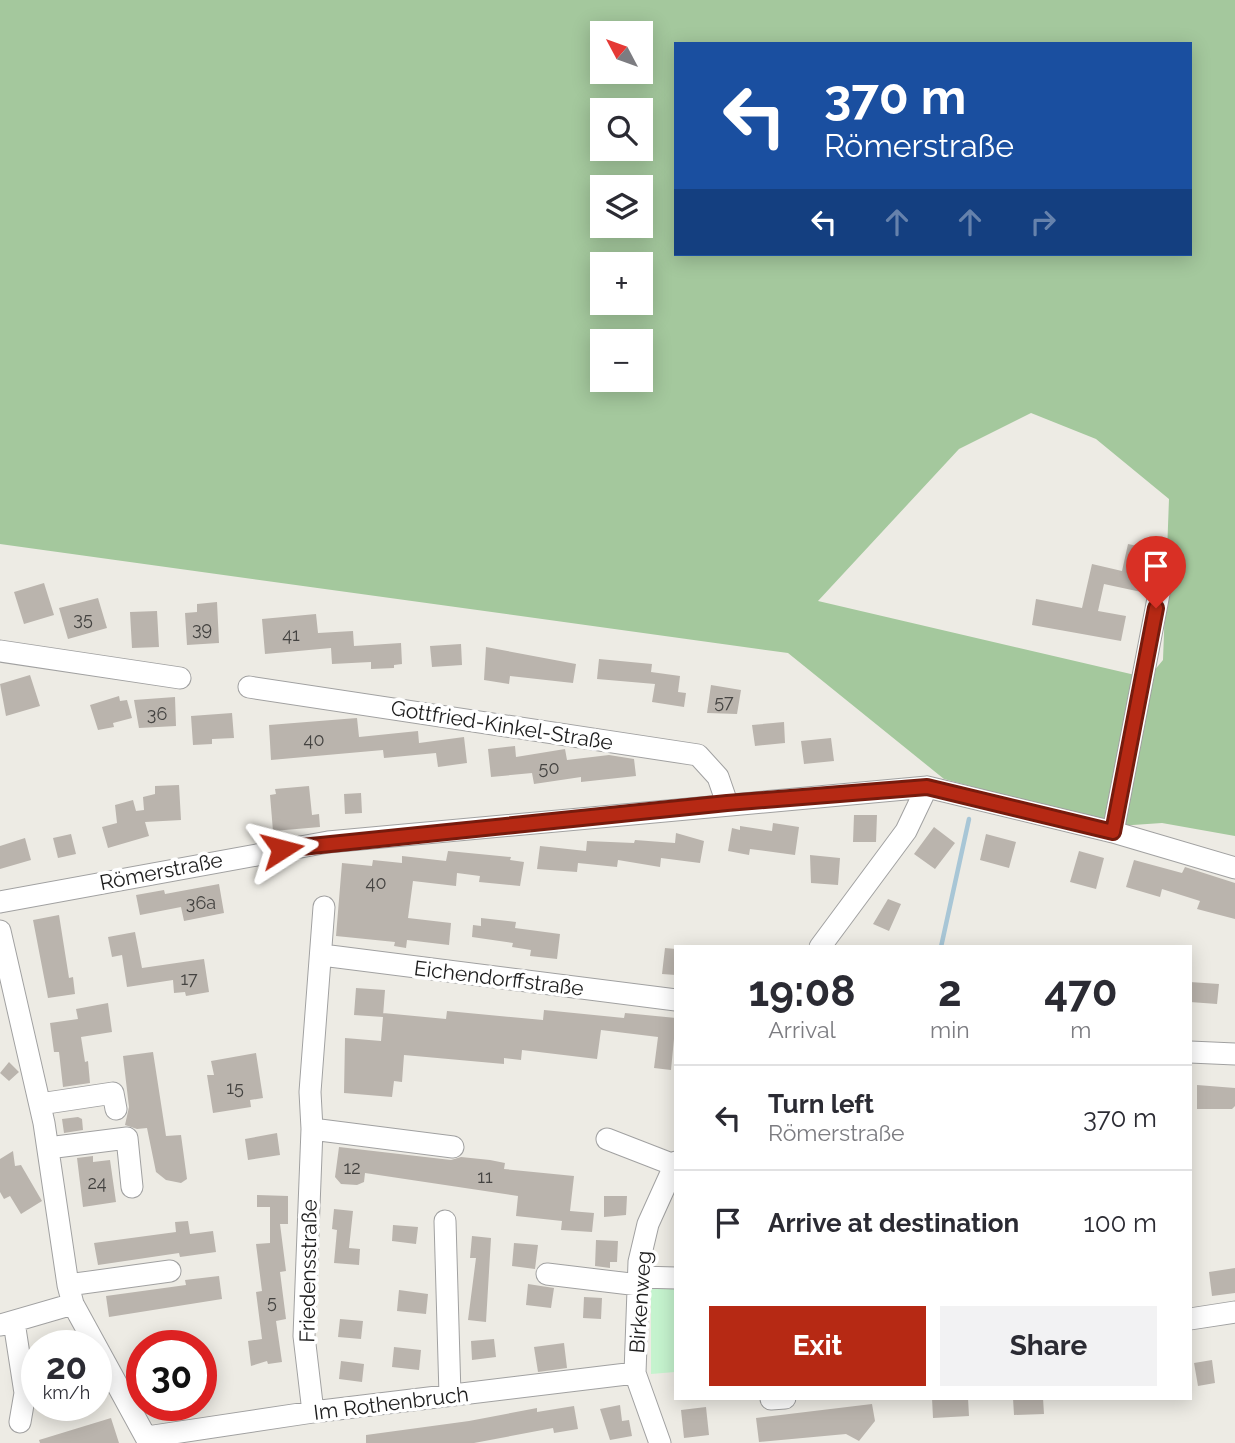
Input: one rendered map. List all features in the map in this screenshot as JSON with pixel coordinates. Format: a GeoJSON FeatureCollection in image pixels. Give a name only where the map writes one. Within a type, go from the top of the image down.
{"type":"FeatureCollection","features":[{"type":"Feature","properties":{"kind":"street"},"geometry":{"type":"LineString","coordinates":[[1113,832],[1161,583]]}},
{"type":"Feature","properties":{"kind":"street"},"geometry":{"type":"LineString","coordinates":[[0,651],[180,678]]}},
{"type":"Feature","properties":{"kind":"street","name":"Gottfried-Kinkel-Straße"},"geometry":{"type":"LineString","coordinates":[[248,687],[698,755],[718,777],[727,803]]}},
{"type":"Feature","properties":{"kind":"street"},"geometry":{"type":"LineString","coordinates":[[821,945],[906,831],[927,787]]}},
{"type":"Feature","properties":{"kind":"street","name":"Römerstraße"},"geometry":{"type":"LineString","coordinates":[[0,901],[328,842],[727,803],[927,787],[1113,832],[1235,868]]}},
{"type":"Feature","properties":{"kind":"street","name":"Friedensstraße"},"geometry":{"type":"LineString","coordinates":[[313,1412],[304,1336],[312,1129],[310,1092],[324,907]]}},
{"type":"Feature","properties":{"kind":"street"},"geometry":{"type":"LineString","coordinates":[[0,931],[40,1104],[71,1294],[88,1330]]}},
{"type":"Feature","properties":{"kind":"street","name":"Eichendorffstraße"},"geometry":{"type":"LineString","coordinates":[[322,956],[674,1000]]}},
{"type":"Feature","properties":{"kind":"street"},"geometry":{"type":"LineString","coordinates":[[1192,1052],[1235,1054]]}},
{"type":"Feature","properties":{"kind":"street"},"geometry":{"type":"LineString","coordinates":[[40,1104],[113,1093],[116,1109]]}},
{"type":"Feature","properties":{"kind":"street"},"geometry":{"type":"LineString","coordinates":[[312,1129],[453,1147]]}},
{"type":"Feature","properties":{"kind":"street"},"geometry":{"type":"LineString","coordinates":[[48,1148],[127,1138],[132,1186]]}},
{"type":"Feature","properties":{"kind":"street"},"geometry":{"type":"LineString","coordinates":[[607,1139],[674,1164]]}},
{"type":"Feature","properties":{"kind":"street","name":"Birkenweg"},"geometry":{"type":"LineString","coordinates":[[660,1443],[635,1373],[639,1281],[648,1224],[674,1166]]}},
{"type":"Feature","properties":{"kind":"street"},"geometry":{"type":"LineString","coordinates":[[445,1221],[450,1395]]}},
{"type":"Feature","properties":{"kind":"street"},"geometry":{"type":"LineString","coordinates":[[20,1422],[25,1393],[7,1324],[71,1294],[170,1270]]}},
{"type":"Feature","properties":{"kind":"street"},"geometry":{"type":"LineString","coordinates":[[547,1274],[639,1281],[674,1279]]}},
{"type":"Feature","properties":{"kind":"street"},"geometry":{"type":"LineString","coordinates":[[1192,1319],[1235,1312]]}},
{"type":"Feature","properties":{"kind":"street","name":"Im Rothenbruch"},"geometry":{"type":"LineString","coordinates":[[148,1440],[313,1412],[635,1373]]}},
{"type":"Feature","properties":{"kind":"street"},"geometry":{"type":"LineString","coordinates":[[112,1375],[148,1440]]}},
{"type":"Feature","properties":{"kind":"green space"},"geometry":{"type":"Polygon","coordinates":[[[0,0],[1235,0],[1235,836],[1162,823],[1118,826],[944,779],[788,653],[0,544],[0,0]],[[1031,413],[959,449],[818,601],[1148,678],[1163,660],[1169,499],[1096,439],[1031,413]]]}},
{"type":"Feature","properties":{"kind":"green space"},"geometry":{"type":"Polygon","coordinates":[[[651,1287],[674,1289],[674,1372],[651,1374],[651,1287]]]}},
{"type":"Feature","properties":{"kind":"building"},"geometry":{"type":"Polygon","coordinates":[[[1128,544],[1157,550],[1146,593],[1104,584],[1098,611],[1126,616],[1121,641],[1032,625],[1036,599],[1082,608],[1092,564],[1122,571],[1128,544]]]}},
{"type":"Feature","properties":{"kind":"building"},"geometry":{"type":"Polygon","coordinates":[[[44,583],[54,615],[24,624],[14,592],[44,583]]]}},
{"type":"Feature","properties":{"kind":"building"},"geometry":{"type":"Polygon","coordinates":[[[98,598],[107,628],[68,639],[59,608],[98,598]]]}},
{"type":"Feature","properties":{"kind":"building"},"geometry":{"type":"Polygon","coordinates":[[[217,602],[219,643],[187,645],[185,613],[197,612],[197,604],[217,602]]]}},
{"type":"Feature","properties":{"kind":"building"},"geometry":{"type":"Polygon","coordinates":[[[157,611],[159,647],[132,648],[130,612],[157,611]]]}},
{"type":"Feature","properties":{"kind":"building"},"geometry":{"type":"Polygon","coordinates":[[[316,614],[318,633],[353,631],[354,646],[401,643],[402,664],[394,665],[394,668],[371,669],[371,662],[332,664],[331,648],[265,654],[262,619],[316,614]]]}},
{"type":"Feature","properties":{"kind":"building"},"geometry":{"type":"Polygon","coordinates":[[[461,644],[462,665],[432,667],[430,646],[461,644]]]}},
{"type":"Feature","properties":{"kind":"building"},"geometry":{"type":"Polygon","coordinates":[[[486,647],[576,664],[573,683],[510,676],[509,684],[484,680],[486,647]]]}},
{"type":"Feature","properties":{"kind":"building"},"geometry":{"type":"Polygon","coordinates":[[[599,659],[652,664],[651,672],[680,676],[678,692],[686,693],[684,707],[652,702],[655,684],[597,679],[599,659]]]}},
{"type":"Feature","properties":{"kind":"building"},"geometry":{"type":"Polygon","coordinates":[[[30,675],[40,706],[6,716],[0,684],[30,675]]]}},
{"type":"Feature","properties":{"kind":"building"},"geometry":{"type":"Polygon","coordinates":[[[711,685],[741,690],[737,714],[707,713],[711,685]]]}},
{"type":"Feature","properties":{"kind":"building"},"geometry":{"type":"Polygon","coordinates":[[[119,696],[120,701],[127,700],[132,718],[113,723],[114,727],[98,730],[90,705],[119,696]]]}},
{"type":"Feature","properties":{"kind":"building"},"geometry":{"type":"Polygon","coordinates":[[[175,697],[176,726],[139,728],[134,700],[175,697]]]}},
{"type":"Feature","properties":{"kind":"building"},"geometry":{"type":"Polygon","coordinates":[[[232,713],[234,738],[212,739],[212,744],[193,745],[191,716],[232,713]]]}},
{"type":"Feature","properties":{"kind":"building"},"geometry":{"type":"Polygon","coordinates":[[[357,718],[359,737],[418,731],[419,743],[464,737],[467,763],[438,767],[436,753],[384,758],[383,750],[271,760],[269,725],[357,718]]]}},
{"type":"Feature","properties":{"kind":"building"},"geometry":{"type":"Polygon","coordinates":[[[784,722],[785,743],[755,746],[752,725],[784,722]]]}},
{"type":"Feature","properties":{"kind":"building"},"geometry":{"type":"Polygon","coordinates":[[[831,738],[834,761],[804,764],[801,741],[831,738]]]}},
{"type":"Feature","properties":{"kind":"building"},"geometry":{"type":"Polygon","coordinates":[[[515,746],[516,757],[565,749],[567,760],[609,755],[634,759],[636,776],[581,782],[581,777],[534,784],[532,773],[491,777],[488,749],[515,746]]]}},
{"type":"Feature","properties":{"kind":"building"},"geometry":{"type":"Polygon","coordinates":[[[179,785],[181,820],[145,822],[149,836],[108,848],[102,827],[117,823],[115,805],[133,800],[136,811],[144,810],[143,797],[155,794],[155,786],[179,785]]]}},
{"type":"Feature","properties":{"kind":"building"},"geometry":{"type":"Polygon","coordinates":[[[309,786],[312,815],[319,814],[320,827],[273,831],[270,795],[276,794],[275,789],[309,786]]]}},
{"type":"Feature","properties":{"kind":"building"},"geometry":{"type":"Polygon","coordinates":[[[361,793],[362,813],[345,814],[344,794],[361,793]]]}},
{"type":"Feature","properties":{"kind":"building"},"geometry":{"type":"Polygon","coordinates":[[[854,815],[877,815],[876,842],[853,842],[854,815]]]}},
{"type":"Feature","properties":{"kind":"building"},"geometry":{"type":"Polygon","coordinates":[[[773,823],[799,827],[795,855],[750,849],[749,855],[728,851],[732,828],[740,830],[740,826],[772,831],[773,823]]]}},
{"type":"Feature","properties":{"kind":"building"},"geometry":{"type":"Polygon","coordinates":[[[934,827],[955,843],[935,869],[914,854],[934,827]]]}},
{"type":"Feature","properties":{"kind":"building"},"geometry":{"type":"Polygon","coordinates":[[[676,833],[704,841],[700,863],[661,858],[660,867],[618,860],[617,867],[578,863],[577,872],[537,869],[540,846],[586,851],[587,841],[675,843],[676,833]]]}},
{"type":"Feature","properties":{"kind":"building"},"geometry":{"type":"Polygon","coordinates":[[[71,834],[76,854],[58,858],[53,838],[71,834]]]}},
{"type":"Feature","properties":{"kind":"building"},"geometry":{"type":"Polygon","coordinates":[[[986,834],[1016,842],[1009,868],[980,860],[986,834]]]}},
{"type":"Feature","properties":{"kind":"building"},"geometry":{"type":"Polygon","coordinates":[[[25,838],[31,860],[0,869],[0,846],[25,838]]]}},
{"type":"Feature","properties":{"kind":"building"},"geometry":{"type":"Polygon","coordinates":[[[448,851],[511,857],[510,860],[524,862],[520,886],[479,882],[480,876],[457,873],[456,886],[413,881],[408,918],[451,923],[449,945],[407,940],[406,948],[394,946],[395,942],[336,936],[342,863],[372,866],[373,860],[402,863],[402,856],[446,861],[448,851]]]}},
{"type":"Feature","properties":{"kind":"building"},"geometry":{"type":"Polygon","coordinates":[[[1079,851],[1104,858],[1096,889],[1070,882],[1079,851]]]}},
{"type":"Feature","properties":{"kind":"building"},"geometry":{"type":"Polygon","coordinates":[[[810,855],[840,858],[838,885],[811,883],[810,855]]]}},
{"type":"Feature","properties":{"kind":"building"},"geometry":{"type":"Polygon","coordinates":[[[1134,860],[1182,873],[1185,867],[1235,883],[1235,919],[1197,909],[1200,901],[1162,889],[1160,897],[1126,887],[1134,860]]]}},
{"type":"Feature","properties":{"kind":"building"},"geometry":{"type":"Polygon","coordinates":[[[219,884],[224,913],[184,921],[181,907],[140,915],[136,895],[164,890],[165,894],[219,884]]]}},
{"type":"Feature","properties":{"kind":"building"},"geometry":{"type":"Polygon","coordinates":[[[888,899],[901,904],[889,931],[873,924],[888,899]]]}},
{"type":"Feature","properties":{"kind":"building"},"geometry":{"type":"Polygon","coordinates":[[[59,915],[69,978],[73,977],[75,994],[48,998],[33,920],[59,915]]]}},
{"type":"Feature","properties":{"kind":"building"},"geometry":{"type":"Polygon","coordinates":[[[481,918],[516,922],[515,928],[560,934],[557,959],[530,956],[531,950],[512,947],[513,943],[472,937],[473,925],[481,926],[481,918]]]}},
{"type":"Feature","properties":{"kind":"building"},"geometry":{"type":"Polygon","coordinates":[[[135,932],[142,968],[204,959],[209,992],[186,996],[185,992],[174,993],[173,980],[127,987],[122,955],[112,957],[108,937],[135,932]]]}},
{"type":"Feature","properties":{"kind":"building"},"geometry":{"type":"Polygon","coordinates":[[[665,948],[674,949],[674,975],[662,974],[665,948]]]}},
{"type":"Feature","properties":{"kind":"building"},"geometry":{"type":"Polygon","coordinates":[[[1192,982],[1219,984],[1217,1004],[1192,1002],[1192,982]]]}},
{"type":"Feature","properties":{"kind":"building"},"geometry":{"type":"Polygon","coordinates":[[[356,988],[385,990],[383,1013],[446,1019],[447,1011],[543,1020],[544,1010],[624,1018],[625,1013],[674,1018],[671,1070],[654,1068],[658,1037],[601,1030],[597,1059],[522,1050],[521,1060],[504,1058],[504,1064],[404,1055],[402,1082],[394,1081],[392,1097],[344,1093],[345,1038],[381,1041],[383,1017],[354,1015],[356,988]]]}},
{"type":"Feature","properties":{"kind":"building"},"geometry":{"type":"Polygon","coordinates":[[[108,1003],[112,1032],[81,1037],[85,1062],[88,1061],[90,1083],[63,1087],[59,1052],[54,1052],[50,1023],[78,1019],[76,1009],[108,1003]]]}},
{"type":"Feature","properties":{"kind":"building"},"geometry":{"type":"Polygon","coordinates":[[[153,1052],[166,1136],[181,1135],[187,1179],[181,1183],[166,1180],[156,1172],[147,1128],[137,1129],[125,1125],[129,1107],[123,1056],[153,1052]]]}},
{"type":"Feature","properties":{"kind":"building"},"geometry":{"type":"Polygon","coordinates":[[[256,1053],[263,1098],[250,1100],[251,1107],[213,1113],[207,1075],[214,1075],[211,1061],[256,1053]]]}},
{"type":"Feature","properties":{"kind":"building"},"geometry":{"type":"Polygon","coordinates":[[[9,1062],[19,1072],[9,1081],[0,1073],[9,1062]]]}},
{"type":"Feature","properties":{"kind":"building"},"geometry":{"type":"Polygon","coordinates":[[[1197,1085],[1235,1088],[1235,1106],[1232,1109],[1197,1109],[1197,1085]]]}},
{"type":"Feature","properties":{"kind":"building"},"geometry":{"type":"Polygon","coordinates":[[[62,1119],[82,1119],[83,1130],[64,1133],[62,1119]]]}},
{"type":"Feature","properties":{"kind":"building"},"geometry":{"type":"Polygon","coordinates":[[[277,1133],[280,1155],[248,1160],[245,1139],[277,1133]]]}},
{"type":"Feature","properties":{"kind":"building"},"geometry":{"type":"Polygon","coordinates":[[[339,1147],[451,1160],[461,1157],[490,1160],[505,1163],[504,1169],[574,1176],[570,1211],[594,1213],[592,1232],[561,1230],[562,1221],[516,1216],[518,1196],[365,1173],[364,1182],[357,1185],[341,1184],[335,1177],[339,1147]]]}},
{"type":"Feature","properties":{"kind":"building"},"geometry":{"type":"Polygon","coordinates":[[[13,1151],[15,1166],[21,1165],[42,1201],[21,1214],[10,1196],[4,1199],[0,1192],[0,1159],[13,1151]]]}},
{"type":"Feature","properties":{"kind":"building"},"geometry":{"type":"Polygon","coordinates":[[[93,1156],[93,1162],[110,1160],[116,1202],[83,1207],[77,1158],[93,1156]]]}},
{"type":"Feature","properties":{"kind":"building"},"geometry":{"type":"Polygon","coordinates":[[[257,1195],[288,1196],[288,1224],[280,1224],[286,1271],[280,1272],[286,1319],[276,1321],[282,1362],[268,1364],[267,1361],[251,1366],[248,1341],[262,1339],[256,1292],[262,1291],[256,1244],[270,1243],[270,1207],[257,1207],[257,1195]]]}},
{"type":"Feature","properties":{"kind":"building"},"geometry":{"type":"Polygon","coordinates":[[[604,1196],[627,1196],[626,1215],[604,1217],[604,1196]]]}},
{"type":"Feature","properties":{"kind":"building"},"geometry":{"type":"Polygon","coordinates":[[[334,1209],[353,1211],[349,1248],[360,1249],[359,1265],[334,1263],[337,1230],[332,1229],[334,1209]]]}},
{"type":"Feature","properties":{"kind":"building"},"geometry":{"type":"Polygon","coordinates":[[[188,1221],[190,1234],[213,1231],[216,1252],[180,1257],[179,1253],[98,1265],[94,1243],[176,1232],[175,1222],[188,1221]]]}},
{"type":"Feature","properties":{"kind":"building"},"geometry":{"type":"Polygon","coordinates":[[[393,1225],[418,1227],[416,1244],[392,1241],[393,1225]]]}},
{"type":"Feature","properties":{"kind":"building"},"geometry":{"type":"Polygon","coordinates":[[[472,1236],[491,1238],[486,1322],[468,1320],[476,1258],[470,1258],[472,1236]]]}},
{"type":"Feature","properties":{"kind":"building"},"geometry":{"type":"Polygon","coordinates":[[[596,1240],[618,1241],[617,1262],[610,1262],[610,1268],[595,1266],[596,1240]]]}},
{"type":"Feature","properties":{"kind":"building"},"geometry":{"type":"Polygon","coordinates":[[[514,1243],[538,1245],[535,1269],[512,1266],[514,1243]]]}},
{"type":"Feature","properties":{"kind":"building"},"geometry":{"type":"Polygon","coordinates":[[[1235,1268],[1235,1293],[1212,1296],[1209,1272],[1235,1268]]]}},
{"type":"Feature","properties":{"kind":"building"},"geometry":{"type":"Polygon","coordinates":[[[219,1276],[222,1299],[109,1317],[106,1296],[186,1285],[185,1280],[219,1276]]]}},
{"type":"Feature","properties":{"kind":"building"},"geometry":{"type":"Polygon","coordinates":[[[528,1284],[554,1288],[551,1308],[526,1305],[528,1284]]]}},
{"type":"Feature","properties":{"kind":"building"},"geometry":{"type":"Polygon","coordinates":[[[399,1290],[428,1294],[426,1314],[397,1311],[399,1290]]]}},
{"type":"Feature","properties":{"kind":"building"},"geometry":{"type":"Polygon","coordinates":[[[584,1297],[602,1298],[601,1319],[583,1318],[584,1297]]]}},
{"type":"Feature","properties":{"kind":"building"},"geometry":{"type":"Polygon","coordinates":[[[340,1319],[363,1321],[361,1339],[338,1337],[340,1319]]]}},
{"type":"Feature","properties":{"kind":"building"},"geometry":{"type":"Polygon","coordinates":[[[494,1339],[496,1357],[472,1360],[471,1341],[494,1339]]]}},
{"type":"Feature","properties":{"kind":"building"},"geometry":{"type":"Polygon","coordinates":[[[564,1343],[567,1368],[538,1372],[534,1347],[564,1343]]]}},
{"type":"Feature","properties":{"kind":"building"},"geometry":{"type":"Polygon","coordinates":[[[394,1347],[421,1350],[419,1370],[392,1367],[394,1347]]]}},
{"type":"Feature","properties":{"kind":"building"},"geometry":{"type":"Polygon","coordinates":[[[1212,1360],[1215,1383],[1198,1386],[1194,1363],[1212,1360]]]}},
{"type":"Feature","properties":{"kind":"building"},"geometry":{"type":"Polygon","coordinates":[[[341,1361],[364,1364],[362,1382],[339,1379],[341,1361]]]}},
{"type":"Feature","properties":{"kind":"building"},"geometry":{"type":"Polygon","coordinates":[[[932,1400],[968,1400],[969,1416],[933,1418],[932,1400]]]}},
{"type":"Feature","properties":{"kind":"building"},"geometry":{"type":"Polygon","coordinates":[[[1013,1400],[1043,1400],[1044,1414],[1014,1415],[1013,1400]]]}},
{"type":"Feature","properties":{"kind":"building"},"geometry":{"type":"Polygon","coordinates":[[[872,1404],[875,1421],[859,1441],[846,1434],[759,1442],[756,1418],[872,1404]]]}},
{"type":"Feature","properties":{"kind":"building"},"geometry":{"type":"Polygon","coordinates":[[[620,1405],[622,1421],[629,1420],[632,1436],[610,1440],[600,1409],[620,1405]]]}},
{"type":"Feature","properties":{"kind":"building"},"geometry":{"type":"Polygon","coordinates":[[[574,1406],[578,1429],[554,1433],[553,1428],[474,1443],[366,1443],[366,1435],[469,1421],[537,1408],[537,1412],[574,1406]]]}},
{"type":"Feature","properties":{"kind":"building"},"geometry":{"type":"Polygon","coordinates":[[[706,1407],[709,1435],[684,1438],[681,1410],[706,1407]]]}},
{"type":"Feature","properties":{"kind":"building"},"geometry":{"type":"Polygon","coordinates":[[[101,1421],[112,1421],[119,1443],[40,1443],[39,1440],[101,1421]]]}},
{"type":"Feature","properties":{"kind":"waterway"},"geometry":{"type":"LineString","coordinates":[[941,945],[969,819]]}},
{"type":"Feature","properties":{"kind":"route"},"geometry":{"type":"LineString","coordinates":[[282,849],[328,842],[699,808],[727,803],[927,787],[1113,832],[1156,608]]}}]}
